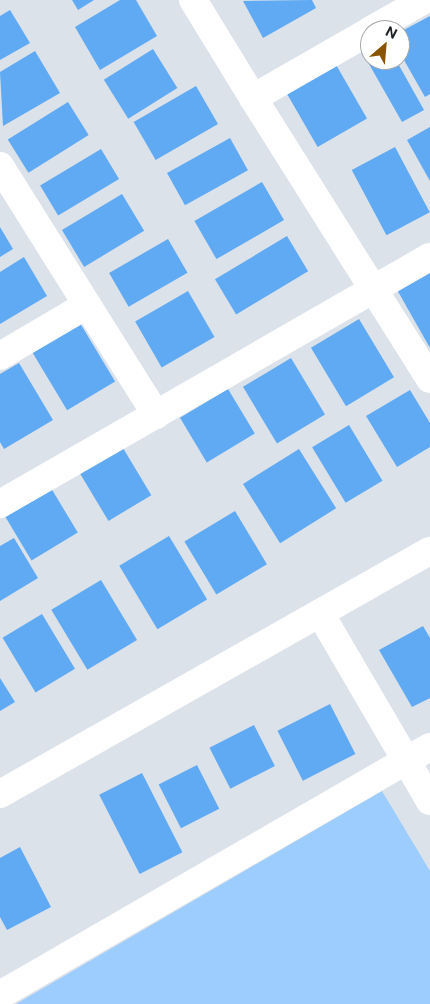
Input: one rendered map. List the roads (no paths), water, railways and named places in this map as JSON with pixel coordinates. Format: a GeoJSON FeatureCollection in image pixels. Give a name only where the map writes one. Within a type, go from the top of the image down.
{"type":"FeatureCollection","features":[{"type":"Feature","properties":{"kind":"street"},"geometry":{"type":"LineString","coordinates":[[193,0],[430,379]]}},
{"type":"Feature","properties":{"kind":"street"},"geometry":{"type":"LineString","coordinates":[[389,20],[424,0]]}},
{"type":"Feature","properties":{"kind":"street"},"geometry":{"type":"LineString","coordinates":[[253,98],[360,36]]}},
{"type":"Feature","properties":{"kind":"street"},"geometry":{"type":"LineString","coordinates":[[0,166],[156,415]]}},
{"type":"Feature","properties":{"kind":"street"},"geometry":{"type":"LineString","coordinates":[[0,504],[430,257]]}},
{"type":"Feature","properties":{"kind":"street"},"geometry":{"type":"LineString","coordinates":[[0,356],[87,305]]}},
{"type":"Feature","properties":{"kind":"street"},"geometry":{"type":"LineString","coordinates":[[0,794],[430,551]]}},
{"type":"Feature","properties":{"kind":"street"},"geometry":{"type":"LineString","coordinates":[[320,614],[430,801]]}},
{"type":"Feature","properties":{"kind":"street"},"geometry":{"type":"LineString","coordinates":[[0,994],[430,747]]}}]}
